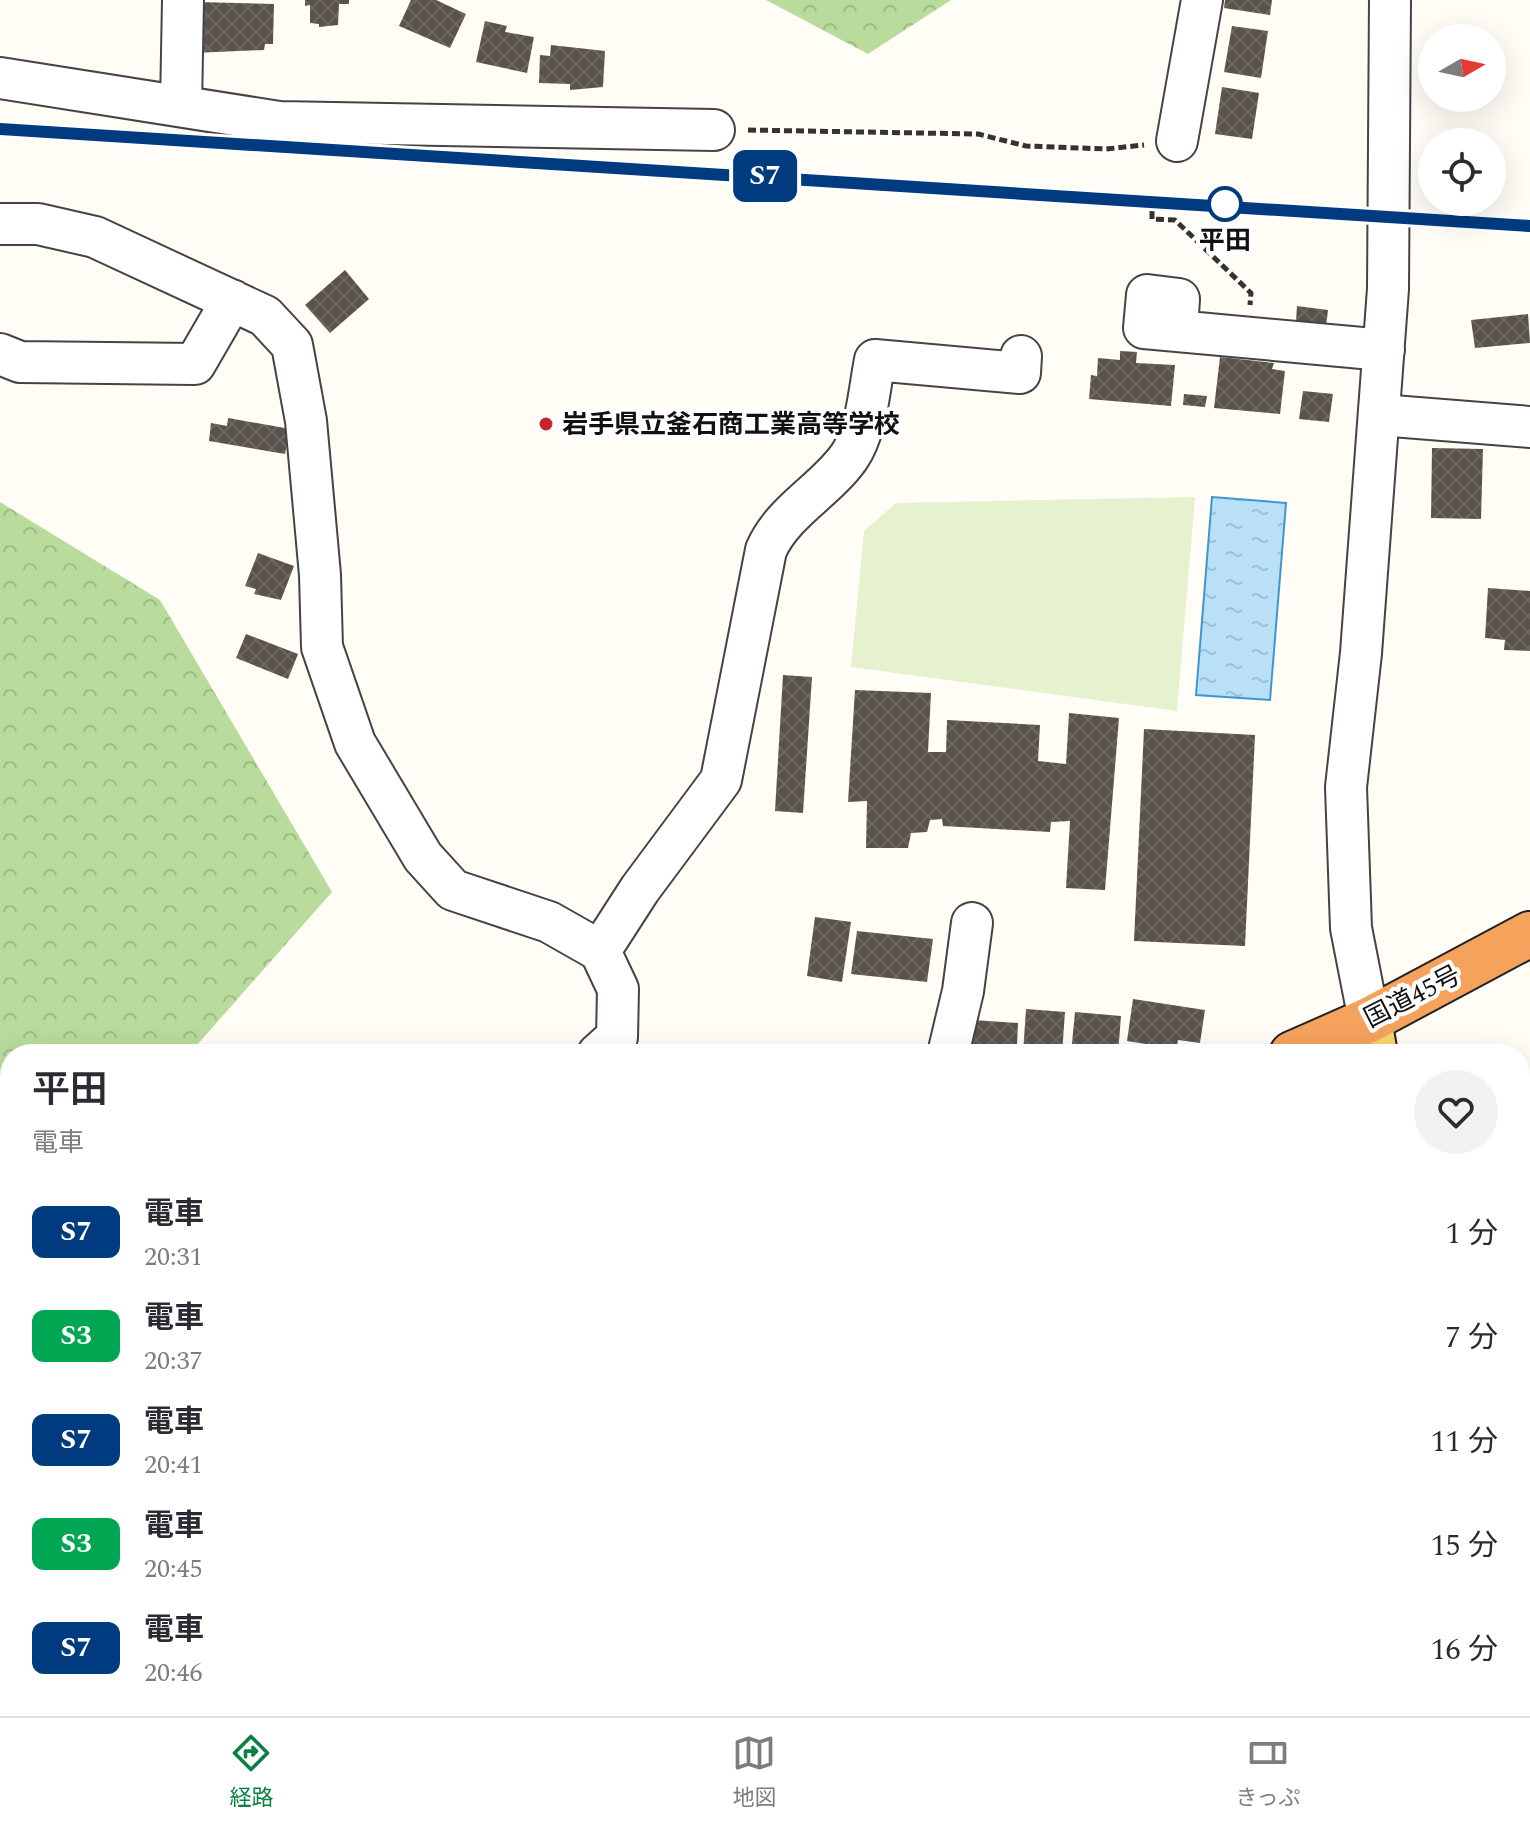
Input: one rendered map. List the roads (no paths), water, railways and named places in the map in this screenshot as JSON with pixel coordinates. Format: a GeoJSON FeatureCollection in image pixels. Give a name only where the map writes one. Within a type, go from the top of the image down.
{"type":"FeatureCollection","features":[{"type":"Feature","properties":{"kind":"highway","name":"国道45号"},"geometry":{"type":"LineString","coordinates":[[1339,1044],[1372,1037],[1530,934]]}},
{"type":"Feature","properties":{"kind":"street"},"geometry":{"type":"LineString","coordinates":[[181,106],[183,0]]}},
{"type":"Feature","properties":{"kind":"street"},"geometry":{"type":"LineString","coordinates":[[1177,141],[1202,0]]}},
{"type":"Feature","properties":{"kind":"street"},"geometry":{"type":"LineString","coordinates":[[1372,1037],[1351,928],[1346,787],[1380,415],[1388,289],[1390,0]]}},
{"type":"Feature","properties":{"kind":"street"},"geometry":{"type":"LineString","coordinates":[[0,78],[279,122],[714,130]]}},
{"type":"Feature","properties":{"kind":"street"},"geometry":{"type":"LineString","coordinates":[[0,224],[38,224],[95,237],[265,316],[292,345],[306,421],[320,575],[322,647],[355,743],[423,857],[453,890],[549,922],[600,951],[618,989],[617,1037],[609,1044]]}},
{"type":"Feature","properties":{"kind":"street"},"geometry":{"type":"LineString","coordinates":[[0,354],[20,362],[195,364],[232,300]]}},
{"type":"Feature","properties":{"kind":"street"},"geometry":{"type":"LineString","coordinates":[[1177,330],[1384,350]]}},
{"type":"Feature","properties":{"kind":"street"},"geometry":{"type":"LineString","coordinates":[[600,951],[640,889],[712,792],[766,550],[774,532],[849,457],[859,436],[875,360],[1020,373],[1021,356]]}},
{"type":"Feature","properties":{"kind":"street"},"geometry":{"type":"LineString","coordinates":[[1380,415],[1530,427]]}},
{"type":"Feature","properties":{"kind":"street"},"geometry":{"type":"LineString","coordinates":[[950,1044],[963,991],[972,923]]}},
{"type":"Feature","properties":{"kind":"water"},"geometry":{"type":"Polygon","coordinates":[[[1212,497],[1286,503],[1270,700],[1196,695],[1212,497]]]}},
{"type":"Feature","properties":{"kind":"railway"},"geometry":{"type":"LineString","coordinates":[[0,129],[1530,226]]}},
{"type":"Feature","properties":{"kind":"train","name":"S7"},"geometry":{"type":"LineString","coordinates":[[0,129],[1225,204],[1530,226]]}},
{"type":"Feature","properties":{"kind":"place","name":"平田"},"geometry":{"type":"Point","coordinates":[1225,204]}},
{"type":"Feature","properties":{"kind":"place","name":"岩手県立釜石商工業高等学校"},"geometry":{"type":"Point","coordinates":[546,424]}}]}
